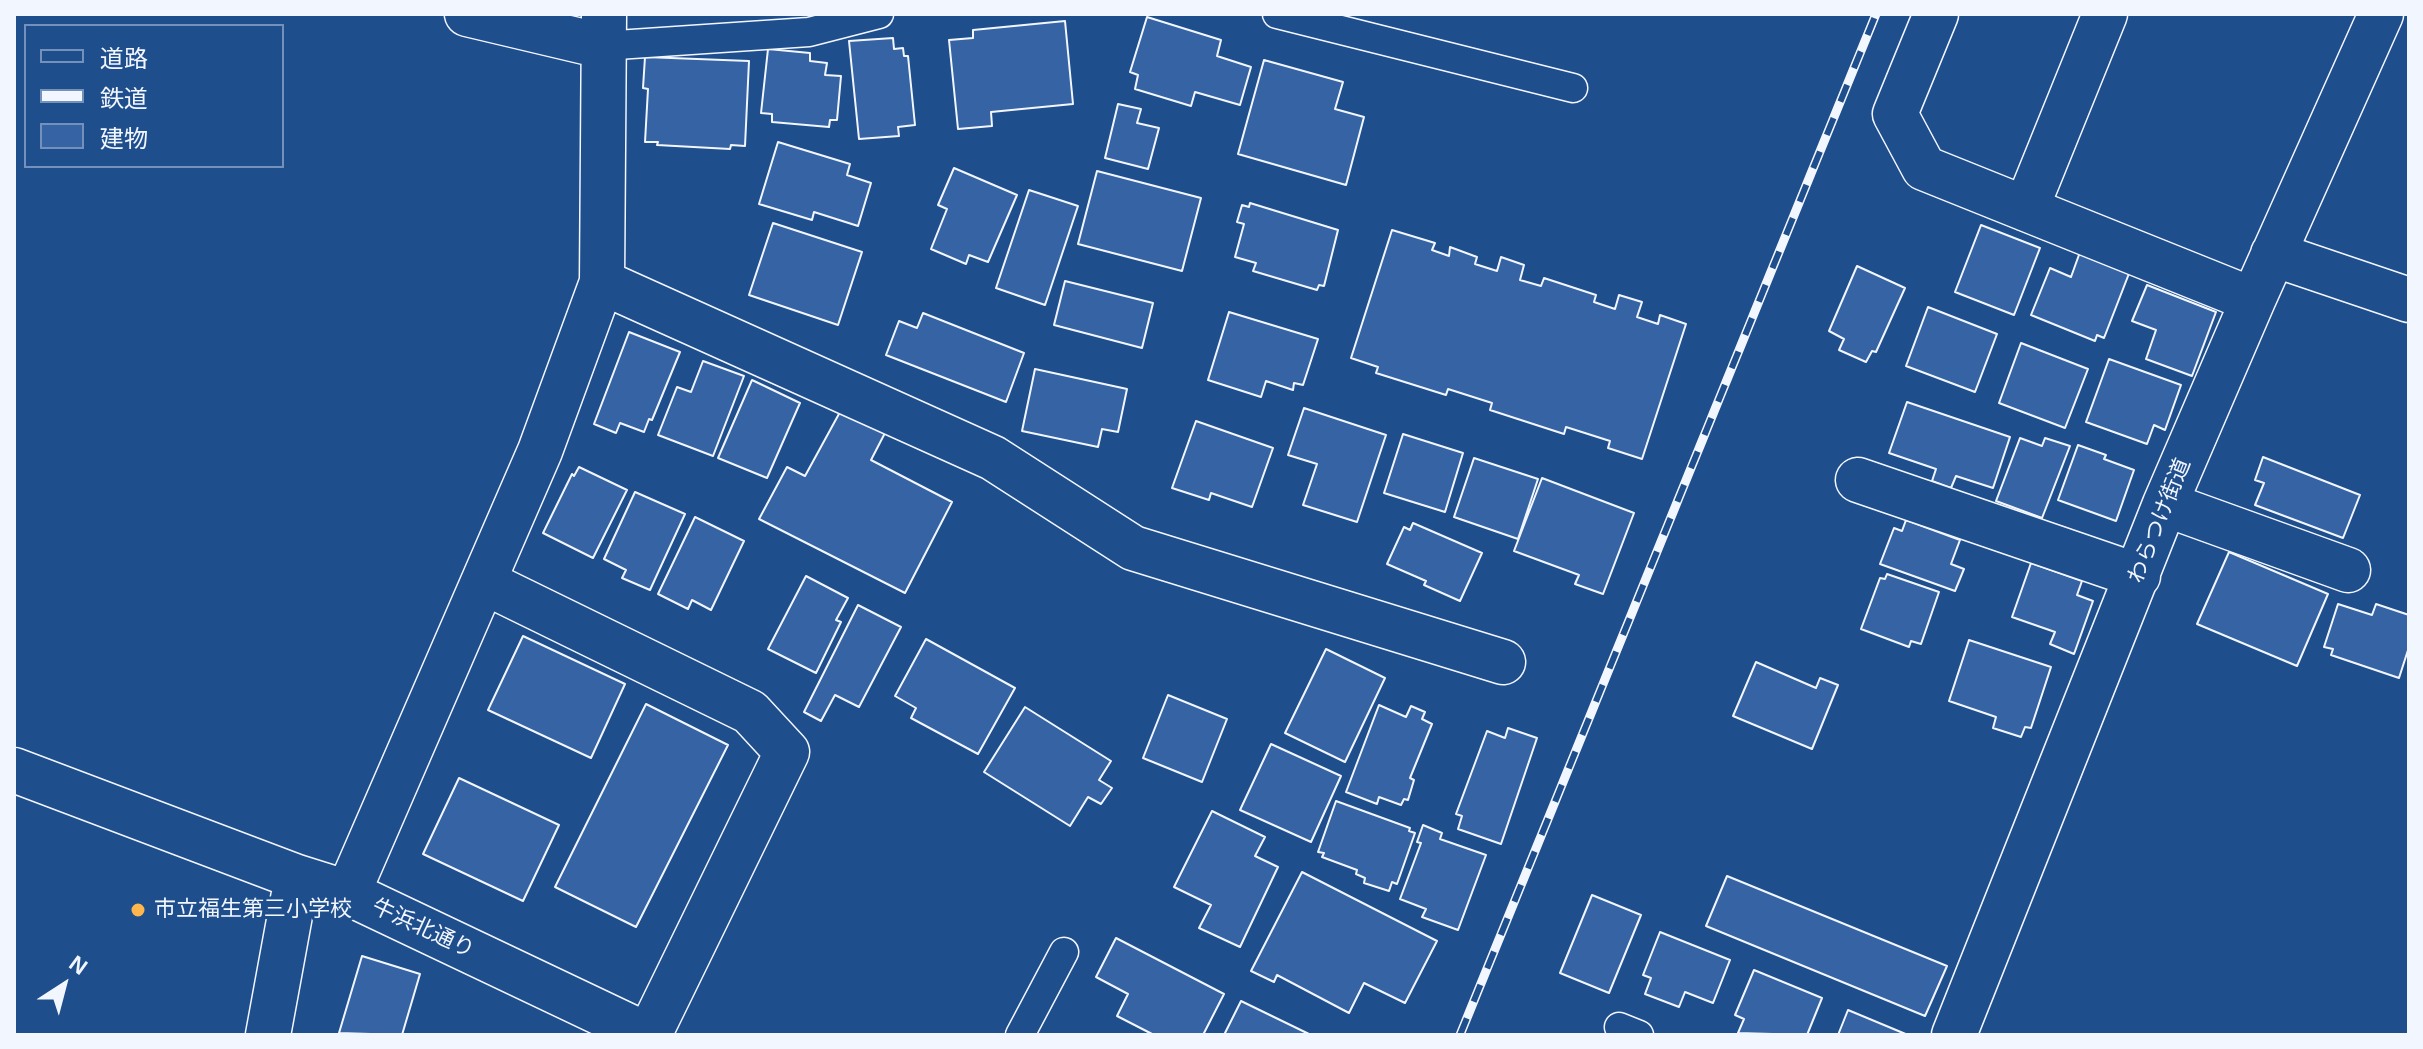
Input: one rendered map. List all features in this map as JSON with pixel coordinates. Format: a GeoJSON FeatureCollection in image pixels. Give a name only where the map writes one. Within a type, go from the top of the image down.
{"type":"FeatureCollection","features":[{"type":"Feature","properties":{"kind":"street"},"geometry":{"type":"LineString","coordinates":[[348,893],[540,451],[602,282],[603,30],[467,14]]}},
{"type":"Feature","properties":{"kind":"street"},"geometry":{"type":"LineString","coordinates":[[1936,14],[1895,114],[1924,168],[2253,300]]}},
{"type":"Feature","properties":{"kind":"street"},"geometry":{"type":"LineString","coordinates":[[2026,209],[2105,14]]}},
{"type":"Feature","properties":{"kind":"street","name":"わらつけ街道"},"geometry":{"type":"LineString","coordinates":[[1954,1035],[2165,504],[2381,14]]}},
{"type":"Feature","properties":{"kind":"street"},"geometry":{"type":"LineString","coordinates":[[2273,254],[2409,300]]}},
{"type":"Feature","properties":{"kind":"street"},"geometry":{"type":"LineString","coordinates":[[602,282],[993,458],[1133,548],[1503,662]]}},
{"type":"Feature","properties":{"kind":"street"},"geometry":{"type":"LineString","coordinates":[[1858,480],[2138,576]]}},
{"type":"Feature","properties":{"kind":"street"},"geometry":{"type":"LineString","coordinates":[[2165,504],[2348,570]]}},
{"type":"Feature","properties":{"kind":"street"},"geometry":{"type":"LineString","coordinates":[[484,582],[750,712],[787,752],[648,1035]]}},
{"type":"Feature","properties":{"kind":"street","name":"牛浜北通り"},"geometry":{"type":"LineString","coordinates":[[14,770],[297,877],[348,893],[648,1035]]}},
{"type":"Feature","properties":{"kind":"street"},"geometry":{"type":"LineString","coordinates":[[268,1035],[297,877]]}},
{"type":"Feature","properties":{"kind":"lane"},"geometry":{"type":"LineString","coordinates":[[603,30],[809,32],[879,14]]}},
{"type":"Feature","properties":{"kind":"lane"},"geometry":{"type":"LineString","coordinates":[[1277,14],[1573,88]]}},
{"type":"Feature","properties":{"kind":"lane"},"geometry":{"type":"LineString","coordinates":[[1020,1035],[1064,952]]}},
{"type":"Feature","properties":{"kind":"building"},"geometry":{"type":"Polygon","coordinates":[[[1147,17],[1221,40],[1217,56],[1251,67],[1240,105],[1195,92],[1191,106],[1135,89],[1138,75],[1130,72],[1147,17]]]}},
{"type":"Feature","properties":{"kind":"building"},"geometry":{"type":"Polygon","coordinates":[[[1065,21],[1073,104],[991,112],[992,126],[958,129],[949,40],[973,38],[973,30],[1065,21]]]}},
{"type":"Feature","properties":{"kind":"building"},"geometry":{"type":"Polygon","coordinates":[[[893,38],[894,49],[903,48],[904,56],[908,56],[915,125],[898,127],[899,136],[859,139],[849,41],[893,38]]]}},
{"type":"Feature","properties":{"kind":"building"},"geometry":{"type":"Polygon","coordinates":[[[768,49],[810,53],[810,61],[827,63],[825,75],[841,76],[837,120],[830,120],[829,127],[772,122],[772,114],[761,113],[768,49]]]}},
{"type":"Feature","properties":{"kind":"building"},"geometry":{"type":"Polygon","coordinates":[[[645,57],[749,61],[745,146],[731,145],[730,149],[645,142],[648,89],[643,88],[645,57]]]}},
{"type":"Feature","properties":{"kind":"building"},"geometry":{"type":"Polygon","coordinates":[[[1264,60],[1343,82],[1335,109],[1364,117],[1346,185],[1238,154],[1264,60]]]}},
{"type":"Feature","properties":{"kind":"building"},"geometry":{"type":"Polygon","coordinates":[[[1118,104],[1141,109],[1137,123],[1159,128],[1148,169],[1105,158],[1118,104]]]}},
{"type":"Feature","properties":{"kind":"building"},"geometry":{"type":"Polygon","coordinates":[[[778,142],[850,164],[847,175],[871,183],[858,226],[814,212],[812,220],[759,204],[778,142]]]}},
{"type":"Feature","properties":{"kind":"building"},"geometry":{"type":"Polygon","coordinates":[[[954,168],[1017,195],[988,262],[969,255],[966,264],[931,249],[947,209],[938,205],[954,168]]]}},
{"type":"Feature","properties":{"kind":"building"},"geometry":{"type":"Polygon","coordinates":[[[1097,171],[1201,198],[1182,271],[1078,244],[1097,171]]]}},
{"type":"Feature","properties":{"kind":"building"},"geometry":{"type":"Polygon","coordinates":[[[1029,190],[1078,206],[1045,305],[996,288],[1029,190]]]}},
{"type":"Feature","properties":{"kind":"building"},"geometry":{"type":"Polygon","coordinates":[[[1250,203],[1338,230],[1324,286],[1319,285],[1317,290],[1253,271],[1256,263],[1235,257],[1244,224],[1237,222],[1242,205],[1249,207],[1250,203]]]}},
{"type":"Feature","properties":{"kind":"building"},"geometry":{"type":"Polygon","coordinates":[[[773,223],[862,252],[838,325],[749,295],[773,223]]]}},
{"type":"Feature","properties":{"kind":"building"},"geometry":{"type":"Polygon","coordinates":[[[1981,225],[2040,248],[2014,315],[1955,292],[1981,225]]]}},
{"type":"Feature","properties":{"kind":"building"},"geometry":{"type":"Polygon","coordinates":[[[1392,230],[1435,243],[1432,250],[1449,256],[1450,247],[1477,257],[1475,264],[1497,271],[1501,257],[1524,265],[1520,280],[1541,286],[1544,278],[1596,295],[1594,302],[1615,309],[1619,295],[1642,302],[1637,317],[1658,324],[1660,315],[1686,324],[1642,459],[1608,448],[1610,441],[1566,427],[1564,434],[1490,410],[1492,403],[1448,389],[1446,395],[1376,373],[1378,367],[1351,358],[1392,230]]]}},
{"type":"Feature","properties":{"kind":"building"},"geometry":{"type":"Polygon","coordinates":[[[2080,252],[2130,271],[2104,338],[2097,335],[2095,341],[2031,315],[2050,268],[2071,277],[2080,252]]]}},
{"type":"Feature","properties":{"kind":"building"},"geometry":{"type":"Polygon","coordinates":[[[1857,266],[1905,288],[1876,352],[1872,351],[1866,362],[1839,350],[1844,339],[1829,331],[1857,266]]]}},
{"type":"Feature","properties":{"kind":"building"},"geometry":{"type":"Polygon","coordinates":[[[1065,281],[1153,303],[1142,348],[1054,325],[1065,281]]]}},
{"type":"Feature","properties":{"kind":"building"},"geometry":{"type":"Polygon","coordinates":[[[2147,285],[2216,312],[2192,376],[2146,359],[2156,330],[2132,321],[2147,285]]]}},
{"type":"Feature","properties":{"kind":"building"},"geometry":{"type":"Polygon","coordinates":[[[1928,307],[1997,334],[1975,392],[1906,366],[1928,307]]]}},
{"type":"Feature","properties":{"kind":"building"},"geometry":{"type":"Polygon","coordinates":[[[1229,312],[1318,339],[1303,385],[1294,383],[1293,390],[1266,381],[1261,397],[1208,380],[1229,312]]]}},
{"type":"Feature","properties":{"kind":"building"},"geometry":{"type":"Polygon","coordinates":[[[923,313],[1024,353],[1006,402],[886,355],[899,321],[917,328],[923,313]]]}},
{"type":"Feature","properties":{"kind":"building"},"geometry":{"type":"Polygon","coordinates":[[[629,332],[680,352],[644,432],[620,423],[616,433],[594,424],[629,332]]]}},
{"type":"Feature","properties":{"kind":"building"},"geometry":{"type":"Polygon","coordinates":[[[2021,343],[2088,369],[2065,428],[1999,403],[2021,343]]]}},
{"type":"Feature","properties":{"kind":"building"},"geometry":{"type":"Polygon","coordinates":[[[2109,359],[2181,385],[2165,430],[2154,425],[2147,444],[2086,422],[2109,359]]]}},
{"type":"Feature","properties":{"kind":"building"},"geometry":{"type":"Polygon","coordinates":[[[703,361],[744,376],[713,456],[658,435],[677,387],[691,392],[703,361]]]}},
{"type":"Feature","properties":{"kind":"building"},"geometry":{"type":"Polygon","coordinates":[[[1035,369],[1127,389],[1118,432],[1102,429],[1098,447],[1022,431],[1035,369]]]}},
{"type":"Feature","properties":{"kind":"building"},"geometry":{"type":"Polygon","coordinates":[[[752,380],[800,403],[767,478],[718,458],[752,380]]]}},
{"type":"Feature","properties":{"kind":"building"},"geometry":{"type":"Polygon","coordinates":[[[1907,402],[2010,437],[1993,488],[1956,476],[1951,488],[1932,481],[1936,469],[1889,453],[1907,402]]]}},
{"type":"Feature","properties":{"kind":"building"},"geometry":{"type":"Polygon","coordinates":[[[1304,408],[1386,435],[1357,522],[1303,505],[1317,464],[1288,455],[1304,408]]]}},
{"type":"Feature","properties":{"kind":"building"},"geometry":{"type":"Polygon","coordinates":[[[840,412],[850,418],[853,412],[886,431],[871,460],[952,502],[905,593],[759,519],[787,467],[805,476],[840,412]]]}},
{"type":"Feature","properties":{"kind":"building"},"geometry":{"type":"Polygon","coordinates":[[[1196,421],[1273,448],[1252,507],[1211,493],[1209,500],[1172,488],[1196,421]]]}},
{"type":"Feature","properties":{"kind":"building"},"geometry":{"type":"Polygon","coordinates":[[[1403,434],[1463,453],[1445,512],[1384,493],[1403,434]]]}},
{"type":"Feature","properties":{"kind":"building"},"geometry":{"type":"Polygon","coordinates":[[[2020,438],[2042,446],[2045,438],[2070,446],[2042,518],[1996,501],[2020,438]]]}},
{"type":"Feature","properties":{"kind":"building"},"geometry":{"type":"Polygon","coordinates":[[[2078,445],[2134,470],[2116,521],[2058,500],[2078,445]]]}},
{"type":"Feature","properties":{"kind":"building"},"geometry":{"type":"Polygon","coordinates":[[[2263,457],[2360,495],[2343,538],[2255,505],[2264,483],[2255,480],[2263,457]]]}},
{"type":"Feature","properties":{"kind":"building"},"geometry":{"type":"Polygon","coordinates":[[[1474,458],[1538,479],[1518,539],[1454,517],[1474,458]]]}},
{"type":"Feature","properties":{"kind":"building"},"geometry":{"type":"Polygon","coordinates":[[[579,467],[627,490],[593,558],[543,533],[572,474],[574,476],[579,467]]]}},
{"type":"Feature","properties":{"kind":"building"},"geometry":{"type":"Polygon","coordinates":[[[1542,478],[1634,513],[1603,594],[1575,584],[1579,575],[1514,551],[1542,478]]]}},
{"type":"Feature","properties":{"kind":"building"},"geometry":{"type":"Polygon","coordinates":[[[635,492],[685,514],[650,590],[622,578],[626,570],[604,559],[635,492]]]}},
{"type":"Feature","properties":{"kind":"building"},"geometry":{"type":"Polygon","coordinates":[[[695,517],[744,541],[711,610],[692,600],[688,609],[658,594],[695,517]]]}},
{"type":"Feature","properties":{"kind":"building"},"geometry":{"type":"Polygon","coordinates":[[[1906,520],[1960,540],[1951,564],[1964,569],[1955,591],[1880,564],[1894,528],[1902,531],[1906,520]]]}},
{"type":"Feature","properties":{"kind":"building"},"geometry":{"type":"Polygon","coordinates":[[[1413,523],[1482,553],[1460,601],[1424,585],[1426,581],[1387,564],[1404,527],[1410,530],[1413,523]]]}},
{"type":"Feature","properties":{"kind":"building"},"geometry":{"type":"Polygon","coordinates":[[[2229,552],[2328,594],[2297,666],[2197,624],[2229,552]]]}},
{"type":"Feature","properties":{"kind":"building"},"geometry":{"type":"Polygon","coordinates":[[[2031,563],[2082,581],[2077,595],[2093,601],[2074,654],[2050,644],[2055,632],[2012,617],[2031,563]]]}},
{"type":"Feature","properties":{"kind":"building"},"geometry":{"type":"Polygon","coordinates":[[[1887,574],[1939,592],[1921,644],[1911,641],[1909,647],[1861,629],[1880,578],[1885,579],[1887,574]]]}},
{"type":"Feature","properties":{"kind":"building"},"geometry":{"type":"Polygon","coordinates":[[[806,576],[848,598],[836,620],[841,622],[816,673],[768,649],[806,576]]]}},
{"type":"Feature","properties":{"kind":"building"},"geometry":{"type":"Polygon","coordinates":[[[2338,604],[2372,615],[2376,604],[2409,615],[2409,647],[2399,678],[2331,655],[2333,649],[2324,647],[2338,604]]]}},
{"type":"Feature","properties":{"kind":"building"},"geometry":{"type":"Polygon","coordinates":[[[858,605],[901,627],[859,707],[835,695],[821,721],[804,712],[858,605]]]}},
{"type":"Feature","properties":{"kind":"building"},"geometry":{"type":"Polygon","coordinates":[[[523,636],[625,684],[591,758],[488,710],[523,636]]]}},
{"type":"Feature","properties":{"kind":"building"},"geometry":{"type":"Polygon","coordinates":[[[926,639],[1015,688],[978,754],[911,718],[916,708],[895,696],[926,639]]]}},
{"type":"Feature","properties":{"kind":"building"},"geometry":{"type":"Polygon","coordinates":[[[1969,640],[2051,667],[2031,728],[2025,727],[2021,737],[1993,728],[1996,717],[1949,701],[1969,640]]]}},
{"type":"Feature","properties":{"kind":"building"},"geometry":{"type":"Polygon","coordinates":[[[1326,649],[1385,678],[1345,762],[1285,733],[1326,649]]]}},
{"type":"Feature","properties":{"kind":"building"},"geometry":{"type":"Polygon","coordinates":[[[1756,662],[1816,688],[1820,678],[1838,685],[1812,749],[1733,716],[1756,662]]]}},
{"type":"Feature","properties":{"kind":"building"},"geometry":{"type":"Polygon","coordinates":[[[1168,695],[1227,719],[1202,782],[1143,758],[1168,695]]]}},
{"type":"Feature","properties":{"kind":"building"},"geometry":{"type":"Polygon","coordinates":[[[646,704],[728,745],[636,927],[555,887],[646,704]]]}},
{"type":"Feature","properties":{"kind":"building"},"geometry":{"type":"Polygon","coordinates":[[[1379,705],[1406,717],[1411,706],[1425,712],[1422,719],[1432,724],[1410,778],[1414,780],[1408,800],[1404,799],[1401,805],[1379,797],[1377,804],[1346,792],[1379,705]]]}},
{"type":"Feature","properties":{"kind":"building"},"geometry":{"type":"Polygon","coordinates":[[[1025,707],[1111,761],[1099,780],[1112,788],[1101,804],[1088,797],[1070,826],[984,772],[1025,707]]]}},
{"type":"Feature","properties":{"kind":"building"},"geometry":{"type":"Polygon","coordinates":[[[1508,728],[1537,738],[1501,844],[1458,829],[1462,816],[1456,814],[1487,731],[1505,738],[1508,728]]]}},
{"type":"Feature","properties":{"kind":"building"},"geometry":{"type":"Polygon","coordinates":[[[1271,744],[1341,776],[1311,842],[1240,810],[1271,744]]]}},
{"type":"Feature","properties":{"kind":"building"},"geometry":{"type":"Polygon","coordinates":[[[459,778],[559,825],[523,901],[423,854],[459,778]]]}},
{"type":"Feature","properties":{"kind":"building"},"geometry":{"type":"Polygon","coordinates":[[[1336,801],[1410,828],[1409,831],[1415,833],[1397,884],[1392,882],[1389,891],[1364,883],[1365,878],[1356,874],[1357,870],[1322,857],[1324,853],[1318,852],[1336,801]]]}},
{"type":"Feature","properties":{"kind":"building"},"geometry":{"type":"Polygon","coordinates":[[[1212,811],[1265,837],[1255,856],[1278,867],[1240,947],[1199,928],[1211,905],[1174,887],[1212,811]]]}},
{"type":"Feature","properties":{"kind":"building"},"geometry":{"type":"Polygon","coordinates":[[[1423,825],[1442,833],[1440,839],[1486,855],[1458,930],[1422,917],[1426,909],[1400,899],[1421,843],[1417,842],[1423,825]]]}},
{"type":"Feature","properties":{"kind":"building"},"geometry":{"type":"Polygon","coordinates":[[[1302,872],[1437,941],[1405,1003],[1364,983],[1349,1013],[1277,975],[1274,982],[1251,971],[1302,872]]]}},
{"type":"Feature","properties":{"kind":"building"},"geometry":{"type":"Polygon","coordinates":[[[1727,876],[1947,966],[1925,1016],[1706,926],[1727,876]]]}},
{"type":"Feature","properties":{"kind":"building"},"geometry":{"type":"Polygon","coordinates":[[[1592,895],[1641,915],[1609,993],[1560,973],[1592,895]]]}},
{"type":"Feature","properties":{"kind":"building"},"geometry":{"type":"Polygon","coordinates":[[[1660,932],[1730,960],[1713,1003],[1685,992],[1679,1007],[1645,994],[1651,978],[1643,975],[1660,932]]]}},
{"type":"Feature","properties":{"kind":"building"},"geometry":{"type":"Polygon","coordinates":[[[1116,938],[1224,994],[1203,1035],[1154,1035],[1117,1016],[1128,994],[1096,977],[1116,938]]]}},
{"type":"Feature","properties":{"kind":"building"},"geometry":{"type":"Polygon","coordinates":[[[362,956],[420,974],[402,1035],[339,1033],[362,956]]]}},
{"type":"Feature","properties":{"kind":"building"},"geometry":{"type":"Polygon","coordinates":[[[1754,970],[1822,998],[1807,1035],[1738,1033],[1744,1019],[1735,1015],[1754,970]]]}},
{"type":"Feature","properties":{"kind":"building"},"geometry":{"type":"Polygon","coordinates":[[[1241,1001],[1311,1035],[1224,1035],[1241,1001]]]}},
{"type":"Feature","properties":{"kind":"building"},"geometry":{"type":"Polygon","coordinates":[[[1848,1010],[1908,1035],[1838,1035],[1848,1010]]]}},
{"type":"Feature","properties":{"kind":"railway"},"geometry":{"type":"LineString","coordinates":[[1460,1035],[1876,14]]}},
{"type":"Feature","properties":{"kind":"place","name":"市立福生第三小学校"},"geometry":{"type":"Point","coordinates":[138,910]}}]}
